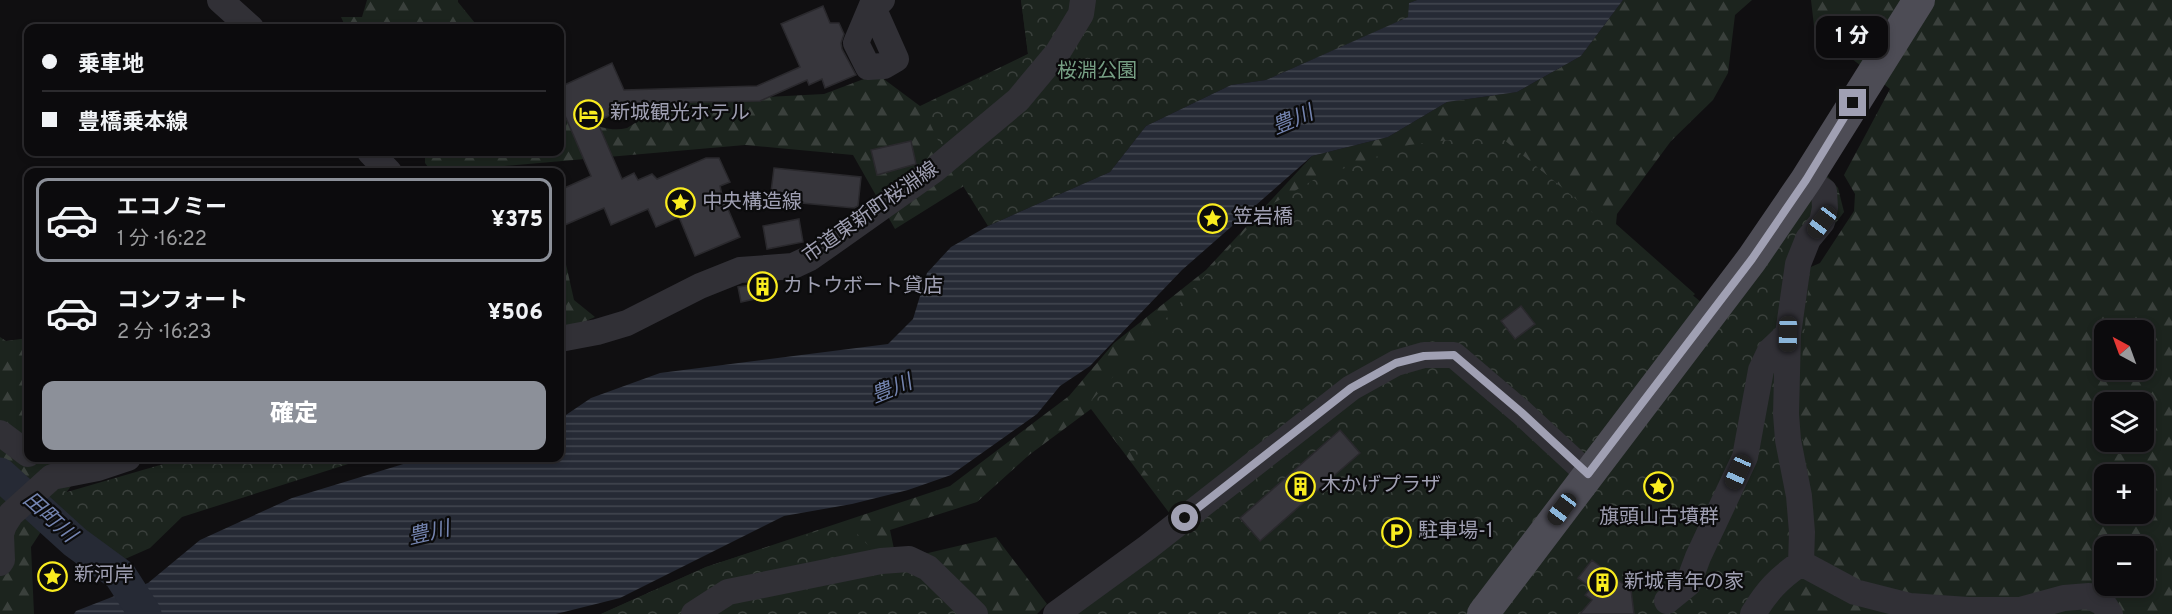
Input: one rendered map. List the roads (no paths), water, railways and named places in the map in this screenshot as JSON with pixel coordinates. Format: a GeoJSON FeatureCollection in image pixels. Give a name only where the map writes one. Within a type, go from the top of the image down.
{"type":"FeatureCollection","features":[{"type":"Feature","properties":{"kind":"main road"},"geometry":{"type":"LineString","coordinates":[[1483,614],[1752,259],[1806,180],[1919,0]]}},
{"type":"Feature","properties":{"kind":"street"},"geometry":{"type":"LineString","coordinates":[[220,0],[247,24]]}},
{"type":"Feature","properties":{"kind":"street","name":"市道東新町桜淵線"},"geometry":{"type":"LineString","coordinates":[[564,338],[627,323],[700,286],[740,270],[782,268],[793,266],[810,258],[933,171],[1017,100],[1058,52],[1081,14],[1083,0]]}},
{"type":"Feature","properties":{"kind":"street"},"geometry":{"type":"LineString","coordinates":[[374,156],[385,168]]}},
{"type":"Feature","properties":{"kind":"street"},"geometry":{"type":"LineString","coordinates":[[1801,563],[1802,532],[1799,496],[1788,440],[1786,414],[1788,334],[1798,264],[1808,239],[1822,222],[1825,208],[1824,191],[1806,180]]}},
{"type":"Feature","properties":{"kind":"street"},"geometry":{"type":"LineString","coordinates":[[1667,601],[1688,584],[1744,457],[1761,370],[1770,351],[1788,334]]}},
{"type":"Feature","properties":{"kind":"street"},"geometry":{"type":"LineString","coordinates":[[1056,614],[1148,547],[1351,388],[1396,363],[1424,356],[1454,355],[1521,412],[1588,474]]}},
{"type":"Feature","properties":{"kind":"street"},"geometry":{"type":"LineString","coordinates":[[0,433],[24,451]]}},
{"type":"Feature","properties":{"kind":"street"},"geometry":{"type":"LineString","coordinates":[[36,492],[47,468],[39,462]]}},
{"type":"Feature","properties":{"kind":"street"},"geometry":{"type":"LineString","coordinates":[[0,563],[2,560],[1,534],[11,514],[36,492],[116,462]]}},
{"type":"Feature","properties":{"kind":"street"},"geometry":{"type":"LineString","coordinates":[[694,614],[728,592],[881,561],[909,559],[928,568],[975,614]]}},
{"type":"Feature","properties":{"kind":"street"},"geometry":{"type":"LineString","coordinates":[[1753,614],[1768,590],[1783,575],[1801,563]]}},
{"type":"Feature","properties":{"kind":"street"},"geometry":{"type":"LineString","coordinates":[[1801,563],[1855,592],[1910,606],[1968,610],[2020,610],[2064,597],[2090,596],[2103,603],[2110,614]]}},
{"type":"Feature","properties":{"kind":"water","name":"豊川"},"geometry":{"type":"Polygon","coordinates":[[[1417,0],[1623,0],[1581,56],[1517,92],[1447,102],[1388,137],[1312,156],[1182,270],[1090,366],[1060,386],[1037,414],[951,475],[908,490],[852,504],[784,516],[620,598],[556,614],[74,614],[76,611],[148,583],[200,540],[292,498],[410,462],[564,462],[564,416],[591,398],[660,373],[888,344],[913,319],[927,273],[951,247],[988,226],[1110,172],[1146,126],[1231,85],[1266,80],[1408,17],[1409,3],[1417,0]]]}},
{"type":"Feature","properties":{"kind":"waterway","name":"田町川"},"geometry":{"type":"LineString","coordinates":[[0,474],[75,542],[120,575],[145,614]]}},
{"type":"Feature","properties":{"kind":"place","name":"新城観光ホテル"},"geometry":{"type":"Point","coordinates":[589,114]}},
{"type":"Feature","properties":{"kind":"place","name":"中央構造線"},"geometry":{"type":"Point","coordinates":[681,203]}},
{"type":"Feature","properties":{"kind":"place","name":"笠岩橋"},"geometry":{"type":"Point","coordinates":[1212,218]}},
{"type":"Feature","properties":{"kind":"place","name":"カトウボート貸店"},"geometry":{"type":"Point","coordinates":[762,287]}},
{"type":"Feature","properties":{"kind":"place","name":"木かげプラザ"},"geometry":{"type":"Point","coordinates":[1300,486]}},
{"type":"Feature","properties":{"kind":"place","name":"旗頭山古墳群"},"geometry":{"type":"Point","coordinates":[1659,487]}},
{"type":"Feature","properties":{"kind":"place","name":"駐車場-1"},"geometry":{"type":"Point","coordinates":[1397,532]}},
{"type":"Feature","properties":{"kind":"place","name":"新河岸"},"geometry":{"type":"Point","coordinates":[53,576]}},
{"type":"Feature","properties":{"kind":"place","name":"新城青年の家"},"geometry":{"type":"Point","coordinates":[1603,583]}},
{"type":"Feature","properties":{"kind":"park label","name":"桜淵公園"},"geometry":{"type":"Point","coordinates":[1097,72]}}]}
